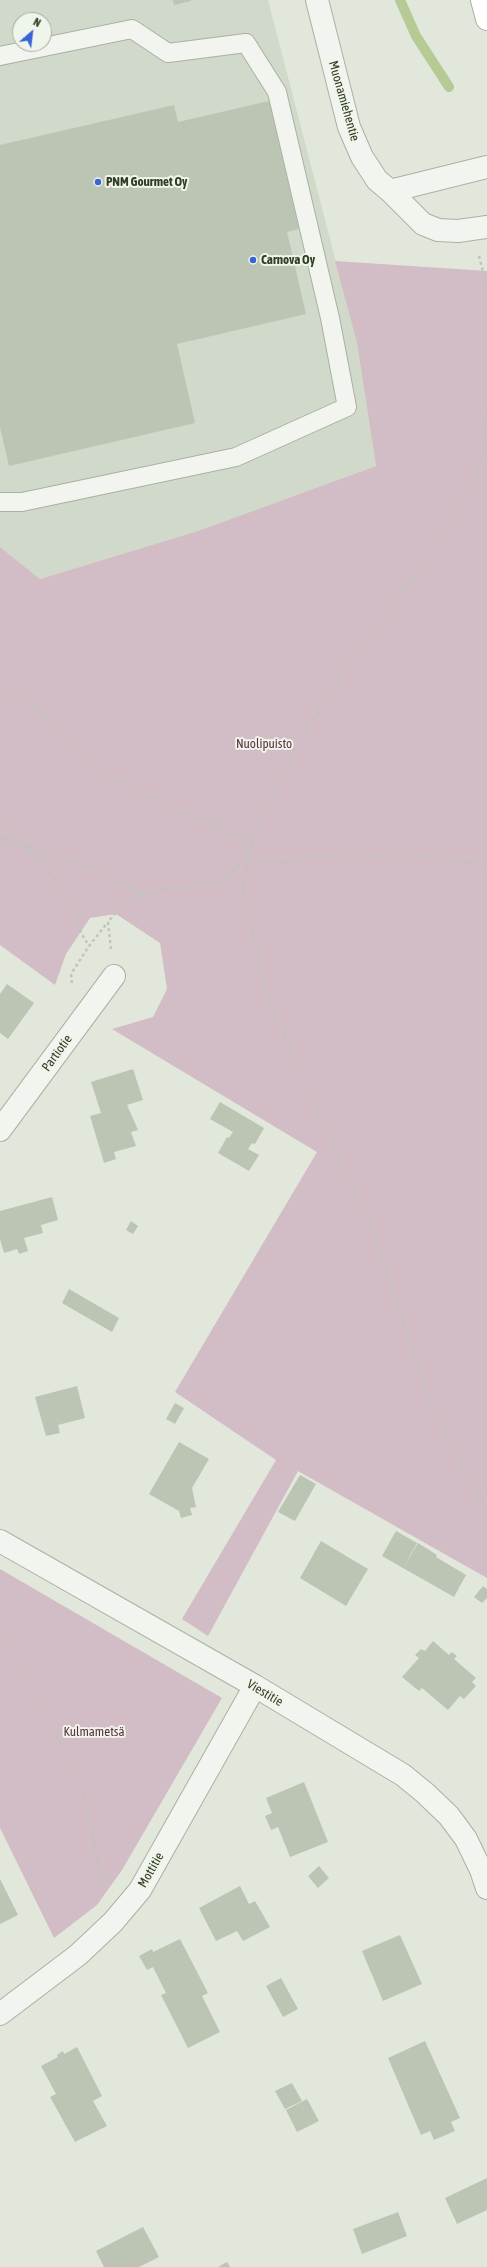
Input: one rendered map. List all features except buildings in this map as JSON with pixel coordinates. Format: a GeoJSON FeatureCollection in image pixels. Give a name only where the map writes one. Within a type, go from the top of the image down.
{"type":"FeatureCollection","features":[{"type":"Feature","properties":{"kind":"main road"},"geometry":{"type":"LineString","coordinates":[[482,0],[487,19]]}},
{"type":"Feature","properties":{"kind":"street","name":"Muonamiehentie"},"geometry":{"type":"LineString","coordinates":[[317,0],[349,128],[362,158],[377,180],[423,224],[438,230],[458,231],[487,227]]}},
{"type":"Feature","properties":{"kind":"street"},"geometry":{"type":"LineString","coordinates":[[390,191],[487,167]]}},
{"type":"Feature","properties":{"kind":"street","name":"Partiotie"},"geometry":{"type":"LineString","coordinates":[[0,1130],[114,976]]}},
{"type":"Feature","properties":{"kind":"street","name":"Viestitie"},"geometry":{"type":"LineString","coordinates":[[0,1541],[255,1686],[403,1775],[425,1793],[449,1816],[466,1839],[481,1870],[487,1888]]}},
{"type":"Feature","properties":{"kind":"street","name":"Mottitie"},"geometry":{"type":"LineString","coordinates":[[0,2014],[78,1955],[113,1922],[140,1890],[255,1686]]}},
{"type":"Feature","properties":{"kind":"lane"},"geometry":{"type":"LineString","coordinates":[[0,56],[132,29],[168,53],[246,43],[277,92],[330,318],[347,407],[236,457],[22,502],[1,500]]}},
{"type":"Feature","properties":{"kind":"path"},"geometry":{"type":"LineString","coordinates":[[480,256],[487,288]]}},
{"type":"Feature","properties":{"kind":"path"},"geometry":{"type":"LineString","coordinates":[[487,414],[483,451],[465,501],[428,559],[342,673],[296,746],[254,829],[243,890],[265,989],[295,1062],[369,1224],[427,1389],[462,1465],[487,1509]]}},
{"type":"Feature","properties":{"kind":"path"},"geometry":{"type":"LineString","coordinates":[[0,684],[30,703],[71,736],[89,760],[107,774],[171,809],[210,820],[238,838],[248,858],[270,865],[331,854],[411,854],[487,866]]}},
{"type":"Feature","properties":{"kind":"path"},"geometry":{"type":"LineString","coordinates":[[0,812],[25,845],[65,891],[81,933],[89,946]]}},
{"type":"Feature","properties":{"kind":"path"},"geometry":{"type":"LineString","coordinates":[[0,838],[25,845],[105,875],[144,894]]}},
{"type":"Feature","properties":{"kind":"path"},"geometry":{"type":"LineString","coordinates":[[72,988],[71,974],[89,946],[126,900],[144,894],[220,880],[248,858]]}},
{"type":"Feature","properties":{"kind":"path"},"geometry":{"type":"LineString","coordinates":[[108,922],[114,976]]}},
{"type":"Feature","properties":{"kind":"path"},"geometry":{"type":"LineString","coordinates":[[0,1625],[84,1792],[104,1892]]}},
{"type":"Feature","properties":{"kind":"shaded area"},"geometry":{"type":"Polygon","coordinates":[[[0,0],[268,0],[357,343],[376,466],[198,531],[40,579],[0,547],[0,0]]]}},
{"type":"Feature","properties":{"kind":"green space","name":"Nuolipuisto"},"geometry":{"type":"Polygon","coordinates":[[[335,261],[487,271],[487,1578],[298,1471],[208,1636],[182,1619],[276,1460],[175,1392],[317,1152],[112,1029],[153,1017],[167,989],[160,943],[116,914],[90,918],[66,954],[55,985],[0,945],[0,547],[40,579],[198,531],[376,466],[357,343],[335,261]]]}},
{"type":"Feature","properties":{"kind":"green space","name":"Kulmametsä"},"geometry":{"type":"Polygon","coordinates":[[[0,1569],[222,1698],[122,1870],[97,1905],[54,1938],[0,1828],[0,1569]]]}},
{"type":"Feature","properties":{"kind":"waterway"},"geometry":{"type":"LineString","coordinates":[[400,0],[416,36],[449,87]]}},
{"type":"Feature","properties":{"kind":"place","name":"PNM Gourmet Oy"},"geometry":{"type":"Point","coordinates":[98,182]}},
{"type":"Feature","properties":{"kind":"place","name":"Carnova Oy"},"geometry":{"type":"Point","coordinates":[253,260]}}]}
